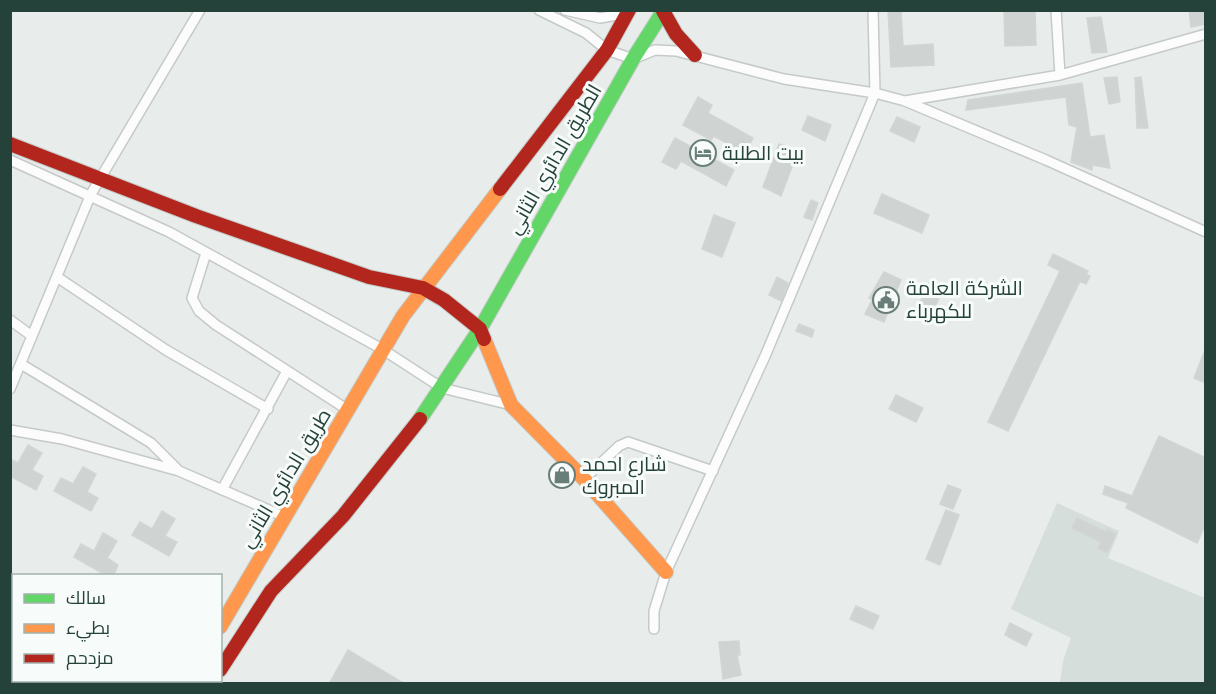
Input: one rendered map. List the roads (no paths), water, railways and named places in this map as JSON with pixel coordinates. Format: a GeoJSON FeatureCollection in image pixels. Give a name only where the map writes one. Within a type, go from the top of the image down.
{"type":"FeatureCollection","features":[{"type":"Feature","properties":{"kind":"main road"},"geometry":{"type":"LineString","coordinates":[[664,11],[676,34],[695,55]]}},
{"type":"Feature","properties":{"kind":"main road","name":"الطريق الدائري الثاني"},"geometry":{"type":"LineString","coordinates":[[442,387],[480,329],[633,59],[664,11]]}},
{"type":"Feature","properties":{"kind":"main road","name":"الطريق الدائري الثاني"},"geometry":{"type":"LineString","coordinates":[[382,349],[423,288],[606,50],[628,12]]}},
{"type":"Feature","properties":{"kind":"main road"},"geometry":{"type":"LineString","coordinates":[[10,144],[100,180],[331,264],[369,276],[423,288],[480,329],[511,405],[584,479],[666,572]]}},
{"type":"Feature","properties":{"kind":"main road","name":"طريق الدائري الثاني"},"geometry":{"type":"LineString","coordinates":[[222,624],[382,349]]}},
{"type":"Feature","properties":{"kind":"main road"},"geometry":{"type":"LineString","coordinates":[[222,667],[272,591],[343,516],[442,387]]}},
{"type":"Feature","properties":{"kind":"street"},"geometry":{"type":"LineString","coordinates":[[10,389],[91,194],[200,10]]}},
{"type":"Feature","properties":{"kind":"street"},"geometry":{"type":"LineString","coordinates":[[539,10],[586,33],[606,50],[633,59],[656,50],[695,55],[784,79],[875,93],[904,100],[1046,160],[1206,232]]}},
{"type":"Feature","properties":{"kind":"street"},"geometry":{"type":"LineString","coordinates":[[565,10],[600,18],[628,12]]}},
{"type":"Feature","properties":{"kind":"street"},"geometry":{"type":"LineString","coordinates":[[654,629],[654,610],[666,572],[766,354],[875,93],[873,10]]}},
{"type":"Feature","properties":{"kind":"street"},"geometry":{"type":"LineString","coordinates":[[1056,10],[1060,75]]}},
{"type":"Feature","properties":{"kind":"street"},"geometry":{"type":"LineString","coordinates":[[904,100],[1060,75],[1206,34]]}},
{"type":"Feature","properties":{"kind":"street"},"geometry":{"type":"LineString","coordinates":[[10,160],[91,194],[169,232],[382,349],[442,387],[511,405]]}},
{"type":"Feature","properties":{"kind":"street"},"geometry":{"type":"LineString","coordinates":[[206,253],[192,298],[199,311],[216,326],[348,410]]}},
{"type":"Feature","properties":{"kind":"street"},"geometry":{"type":"LineString","coordinates":[[57,277],[166,350],[268,409]]}},
{"type":"Feature","properties":{"kind":"street"},"geometry":{"type":"LineString","coordinates":[[10,320],[32,336]]}},
{"type":"Feature","properties":{"kind":"street"},"geometry":{"type":"LineString","coordinates":[[21,364],[152,443],[179,471]]}},
{"type":"Feature","properties":{"kind":"street"},"geometry":{"type":"LineString","coordinates":[[222,490],[287,371]]}},
{"type":"Feature","properties":{"kind":"street"},"geometry":{"type":"LineString","coordinates":[[10,430],[62,439],[179,471],[285,518]]}},
{"type":"Feature","properties":{"kind":"street"},"geometry":{"type":"LineString","coordinates":[[584,479],[619,446],[628,442],[713,471]]}},
{"type":"Feature","properties":{"kind":"place","name":"بيت الطلبة"},"geometry":{"type":"Point","coordinates":[703,153]}},
{"type":"Feature","properties":{"kind":"place","name":"الشركة العامة للكهرباء"},"geometry":{"type":"Point","coordinates":[886,300]}},
{"type":"Feature","properties":{"kind":"place","name":"شارع احمد المبروك"},"geometry":{"type":"Point","coordinates":[562,475]}}]}
